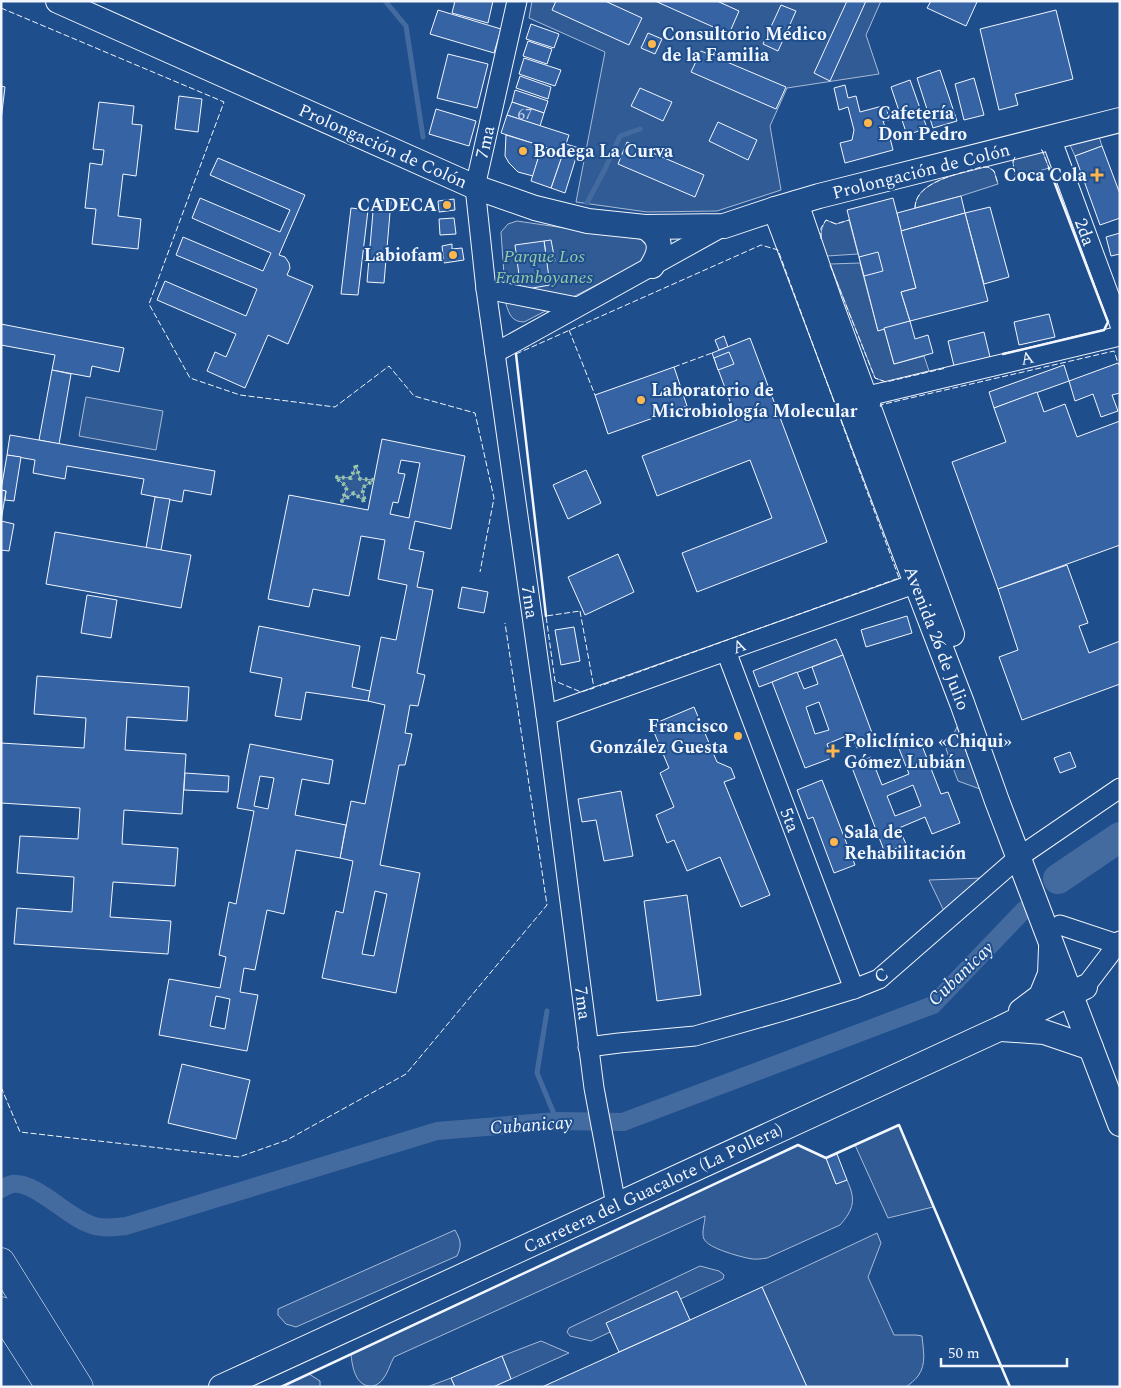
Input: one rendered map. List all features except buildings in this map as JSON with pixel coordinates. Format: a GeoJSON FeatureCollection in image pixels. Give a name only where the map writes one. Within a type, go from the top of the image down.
{"type":"FeatureCollection","features":[{"type":"Feature","properties":{"kind":"highway"},"geometry":{"type":"LineString","coordinates":[[1,1262],[62,1383]]}},
{"type":"Feature","properties":{"kind":"highway"},"geometry":{"type":"LineString","coordinates":[[1,1311],[62,1383]]}},
{"type":"Feature","properties":{"kind":"main road","name":"Prolongación de Colón"},"geometry":{"type":"LineString","coordinates":[[58,1],[475,186],[535,208],[579,219],[645,227],[724,226],[820,196],[1120,120]]}},
{"type":"Feature","properties":{"kind":"main road"},"geometry":{"type":"LineString","coordinates":[[808,236],[807,220],[810,210],[820,196]]}},
{"type":"Feature","properties":{"kind":"main road","name":"Avenida 26 de Julio"},"geometry":{"type":"LineString","coordinates":[[786,206],[808,236],[830,302],[857,399]]}},
{"type":"Feature","properties":{"kind":"main road","name":"Avenida 26 de Julio"},"geometry":{"type":"LineString","coordinates":[[786,206],[924,580],[962,703],[997,801],[1027,861],[1078,990],[1120,1078]]}},
{"type":"Feature","properties":{"kind":"main road"},"geometry":{"type":"LineString","coordinates":[[645,227],[657,238],[659,245],[659,252],[652,266]]}},
{"type":"Feature","properties":{"kind":"main road"},"geometry":{"type":"LineString","coordinates":[[999,1028],[1041,996],[1050,974],[1051,922]]}},
{"type":"Feature","properties":{"kind":"main road","name":"Avenida 26 de Julio"},"geometry":{"type":"LineString","coordinates":[[1078,990],[1091,1048],[1120,1124]]}},
{"type":"Feature","properties":{"kind":"main road","name":"Carretera del Guacalote (La Pollera)"},"geometry":{"type":"LineString","coordinates":[[221,1387],[1078,990]]}},
{"type":"Feature","properties":{"kind":"main road"},"geometry":{"type":"LineString","coordinates":[[999,1028],[1044,1032],[1091,1048]]}},
{"type":"Feature","properties":{"kind":"street","name":"7ma"},"geometry":{"type":"LineString","coordinates":[[517,1],[475,186],[486,289],[546,715],[588,1047],[616,1205]]}},
{"type":"Feature","properties":{"kind":"street","name":"2da"},"geometry":{"type":"LineString","coordinates":[[1051,138],[1120,325]]}},
{"type":"Feature","properties":{"kind":"street","name":"Prolongación de Colón"},"geometry":{"type":"LineString","coordinates":[[495,352],[724,226]]}},
{"type":"Feature","properties":{"kind":"street"},"geometry":{"type":"LineString","coordinates":[[486,289],[577,307]]}},
{"type":"Feature","properties":{"kind":"street","name":"A"},"geometry":{"type":"LineString","coordinates":[[857,399],[1120,336]]}},
{"type":"Feature","properties":{"kind":"street","name":"A"},"geometry":{"type":"LineString","coordinates":[[546,715],[924,580]]}},
{"type":"Feature","properties":{"kind":"street","name":"5ta"},"geometry":{"type":"LineString","coordinates":[[726,651],[854,989]]}},
{"type":"Feature","properties":{"kind":"street","name":"C"},"geometry":{"type":"LineString","coordinates":[[588,1047],[618,1042],[695,1036],[783,1011],[879,980],[936,929],[1120,788]]}},
{"type":"Feature","properties":{"kind":"street"},"geometry":{"type":"LineString","coordinates":[[1051,922],[1119,948],[1078,990]]}},
{"type":"Feature","properties":{"kind":"green space"},"geometry":{"type":"Polygon","coordinates":[[[532,1],[881,1],[866,35],[879,74],[787,88],[770,126],[781,190],[717,211],[647,212],[576,202],[605,52],[529,18],[532,1]]]}},
{"type":"Feature","properties":{"kind":"green space"},"geometry":{"type":"Polygon","coordinates":[[[1099,137],[1102,146],[1075,156],[1070,145],[1099,137]]]}},
{"type":"Feature","properties":{"kind":"green space"},"geometry":{"type":"Polygon","coordinates":[[[1042,150],[1049,168],[1015,178],[1013,158],[1042,150]]]}},
{"type":"Feature","properties":{"kind":"green space"},"geometry":{"type":"Polygon","coordinates":[[[981,167],[988,167],[994,171],[998,184],[915,208],[917,199],[922,191],[930,185],[981,167]]]}},
{"type":"Feature","properties":{"kind":"green space"},"geometry":{"type":"Polygon","coordinates":[[[826,220],[836,224],[849,220],[858,254],[827,256],[821,234],[826,220]]]}},
{"type":"Feature","properties":{"kind":"green space","name":"Parque Los Framboyanes"},"geometry":{"type":"Polygon","coordinates":[[[517,221],[646,240],[649,258],[524,322],[520,322],[512,317],[506,304],[501,232],[508,224],[517,221]]]}},
{"type":"Feature","properties":{"kind":"green space"},"geometry":{"type":"Polygon","coordinates":[[[860,263],[878,331],[884,328],[894,364],[924,356],[929,371],[886,382],[875,378],[830,264],[860,263]]]}},
{"type":"Feature","properties":{"kind":"green space"},"geometry":{"type":"Polygon","coordinates":[[[86,397],[163,411],[156,450],[79,436],[86,397]]]}},
{"type":"Feature","properties":{"kind":"green space"},"geometry":{"type":"Polygon","coordinates":[[[356,465],[360,479],[374,480],[362,488],[365,502],[354,493],[342,501],[347,487],[335,477],[351,478],[356,465]]]}},
{"type":"Feature","properties":{"kind":"green space"},"geometry":{"type":"Polygon","coordinates":[[[957,727],[980,789],[958,781],[946,749],[957,727]]]}},
{"type":"Feature","properties":{"kind":"green space"},"geometry":{"type":"Polygon","coordinates":[[[983,878],[944,911],[929,880],[983,878]]]}},
{"type":"Feature","properties":{"kind":"green space"},"geometry":{"type":"Polygon","coordinates":[[[899,1125],[933,1207],[888,1218],[855,1145],[899,1125]]]}},
{"type":"Feature","properties":{"kind":"green space"},"geometry":{"type":"Polygon","coordinates":[[[798,1145],[826,1158],[836,1184],[847,1180],[852,1193],[852,1204],[851,1209],[840,1225],[767,1258],[752,1259],[724,1251],[707,1242],[703,1234],[705,1216],[394,1357],[385,1377],[376,1385],[367,1386],[358,1380],[352,1364],[351,1354],[798,1145]]]}},
{"type":"Feature","properties":{"kind":"green space"},"geometry":{"type":"Polygon","coordinates":[[[455,1230],[460,1243],[457,1256],[296,1327],[286,1324],[278,1315],[278,1309],[455,1230]]]}},
{"type":"Feature","properties":{"kind":"green space"},"geometry":{"type":"Polygon","coordinates":[[[877,1233],[881,1243],[868,1277],[894,1335],[922,1336],[923,1367],[918,1376],[906,1387],[807,1387],[762,1287],[877,1233]]]}},
{"type":"Feature","properties":{"kind":"green space"},"geometry":{"type":"Polygon","coordinates":[[[700,1266],[719,1271],[724,1275],[723,1279],[591,1341],[570,1336],[567,1332],[569,1328],[700,1266]]]}},
{"type":"Feature","properties":{"kind":"green space"},"geometry":{"type":"Polygon","coordinates":[[[541,1341],[569,1353],[511,1379],[502,1356],[541,1341]]]}},
{"type":"Feature","properties":{"kind":"green space"},"geometry":{"type":"Polygon","coordinates":[[[309,1374],[320,1381],[320,1387],[281,1387],[309,1374]]]}},
{"type":"Feature","properties":{"kind":"green space"},"geometry":{"type":"Polygon","coordinates":[[[451,1378],[455,1387],[427,1387],[451,1378]]]}},
{"type":"Feature","properties":{"kind":"waterway"},"geometry":{"type":"LineString","coordinates":[[385,1],[406,26],[423,137]]}},
{"type":"Feature","properties":{"kind":"waterway"},"geometry":{"type":"LineString","coordinates":[[587,203],[620,136],[640,129]]}},
{"type":"Feature","properties":{"kind":"waterway","name":"Cubanicay"},"geometry":{"type":"LineString","coordinates":[[1058,879],[1120,837]]}},
{"type":"Feature","properties":{"kind":"waterway","name":"Cubanicay"},"geometry":{"type":"LineString","coordinates":[[1,1189],[12,1184],[32,1188],[85,1222],[95,1226],[110,1228],[126,1226],[437,1131],[557,1121],[623,1122],[933,1005],[1024,910]]}},
{"type":"Feature","properties":{"kind":"waterway"},"geometry":{"type":"LineString","coordinates":[[547,1011],[537,1073],[557,1121]]}},
{"type":"Feature","properties":{"kind":"hedge"},"geometry":{"type":"LineString","coordinates":[[356,465],[360,479],[374,480],[362,488],[365,502],[354,493],[342,501],[347,487],[335,477],[351,478],[356,465]]}},
{"type":"Feature","properties":{"kind":"fence"},"geometry":{"type":"LineString","coordinates":[[1,8],[224,102],[149,304],[190,378],[240,395],[335,407],[389,366],[414,396],[475,413],[494,498],[480,572]]}},
{"type":"Feature","properties":{"kind":"fence"},"geometry":{"type":"LineString","coordinates":[[1041,150],[1049,168]]}},
{"type":"Feature","properties":{"kind":"fence"},"geometry":{"type":"LineString","coordinates":[[1015,157],[1013,162],[1015,178]]}},
{"type":"Feature","properties":{"kind":"fence"},"geometry":{"type":"LineString","coordinates":[[915,208],[917,199],[922,191],[930,185],[981,167],[988,167],[994,171],[998,184]]}},
{"type":"Feature","properties":{"kind":"fence"},"geometry":{"type":"LineString","coordinates":[[821,239],[821,228],[826,220],[836,224],[849,220]]}},
{"type":"Feature","properties":{"kind":"fence"},"geometry":{"type":"LineString","coordinates":[[516,354],[761,245],[778,250],[899,578],[600,686]]}},
{"type":"Feature","properties":{"kind":"fence"},"geometry":{"type":"LineString","coordinates":[[830,265],[875,378],[886,382],[946,368]]}},
{"type":"Feature","properties":{"kind":"fence"},"geometry":{"type":"LineString","coordinates":[[569,330],[595,395]]}},
{"type":"Feature","properties":{"kind":"fence"},"geometry":{"type":"LineString","coordinates":[[881,407],[880,405],[1114,351],[1118,363]]}},
{"type":"Feature","properties":{"kind":"fence"},"geometry":{"type":"LineString","coordinates":[[674,367],[712,353]]}},
{"type":"Feature","properties":{"kind":"fence"},"geometry":{"type":"LineString","coordinates":[[580,611],[594,688],[581,692],[555,681],[546,616],[580,611]]}},
{"type":"Feature","properties":{"kind":"fence"},"geometry":{"type":"LineString","coordinates":[[1,1087],[20,1132],[239,1157],[287,1140],[406,1074],[547,905],[505,623]]}},
{"type":"Feature","properties":{"kind":"wall"},"geometry":{"type":"LineString","coordinates":[[1003,354],[1104,330],[1108,322],[1049,168]]}},
{"type":"Feature","properties":{"kind":"wall"},"geometry":{"type":"LineString","coordinates":[[516,354],[546,616]]}},
{"type":"Feature","properties":{"kind":"wall"},"geometry":{"type":"LineString","coordinates":[[281,1387],[798,1145],[826,1158],[899,1125],[1010,1387]]}},
{"type":"Feature","properties":{"kind":"place","name":"Consultorio Médico de la Familia"},"geometry":{"type":"Point","coordinates":[652,44]}},
{"type":"Feature","properties":{"kind":"place","name":"Cafetería Don Pedro"},"geometry":{"type":"Point","coordinates":[868,123]}},
{"type":"Feature","properties":{"kind":"place","name":"Bodega La Curva"},"geometry":{"type":"Point","coordinates":[523,151]}},
{"type":"Feature","properties":{"kind":"place","name":"Coca Cola"},"geometry":{"type":"Point","coordinates":[1097,175]}},
{"type":"Feature","properties":{"kind":"place","name":"CADECA"},"geometry":{"type":"Point","coordinates":[447,205]}},
{"type":"Feature","properties":{"kind":"place","name":"Labiofam"},"geometry":{"type":"Point","coordinates":[453,255]}},
{"type":"Feature","properties":{"kind":"place","name":"Laboratorio de Microbiología Molecular"},"geometry":{"type":"Point","coordinates":[641,400]}},
{"type":"Feature","properties":{"kind":"place","name":"Francisco González Guesta"},"geometry":{"type":"Point","coordinates":[738,736]}},
{"type":"Feature","properties":{"kind":"place","name":"Policlínico «Chiqui» Gómez Lubián"},"geometry":{"type":"Point","coordinates":[833,751]}},
{"type":"Feature","properties":{"kind":"place","name":"Sala de Rehabilitación"},"geometry":{"type":"Point","coordinates":[834,842]}}]}
